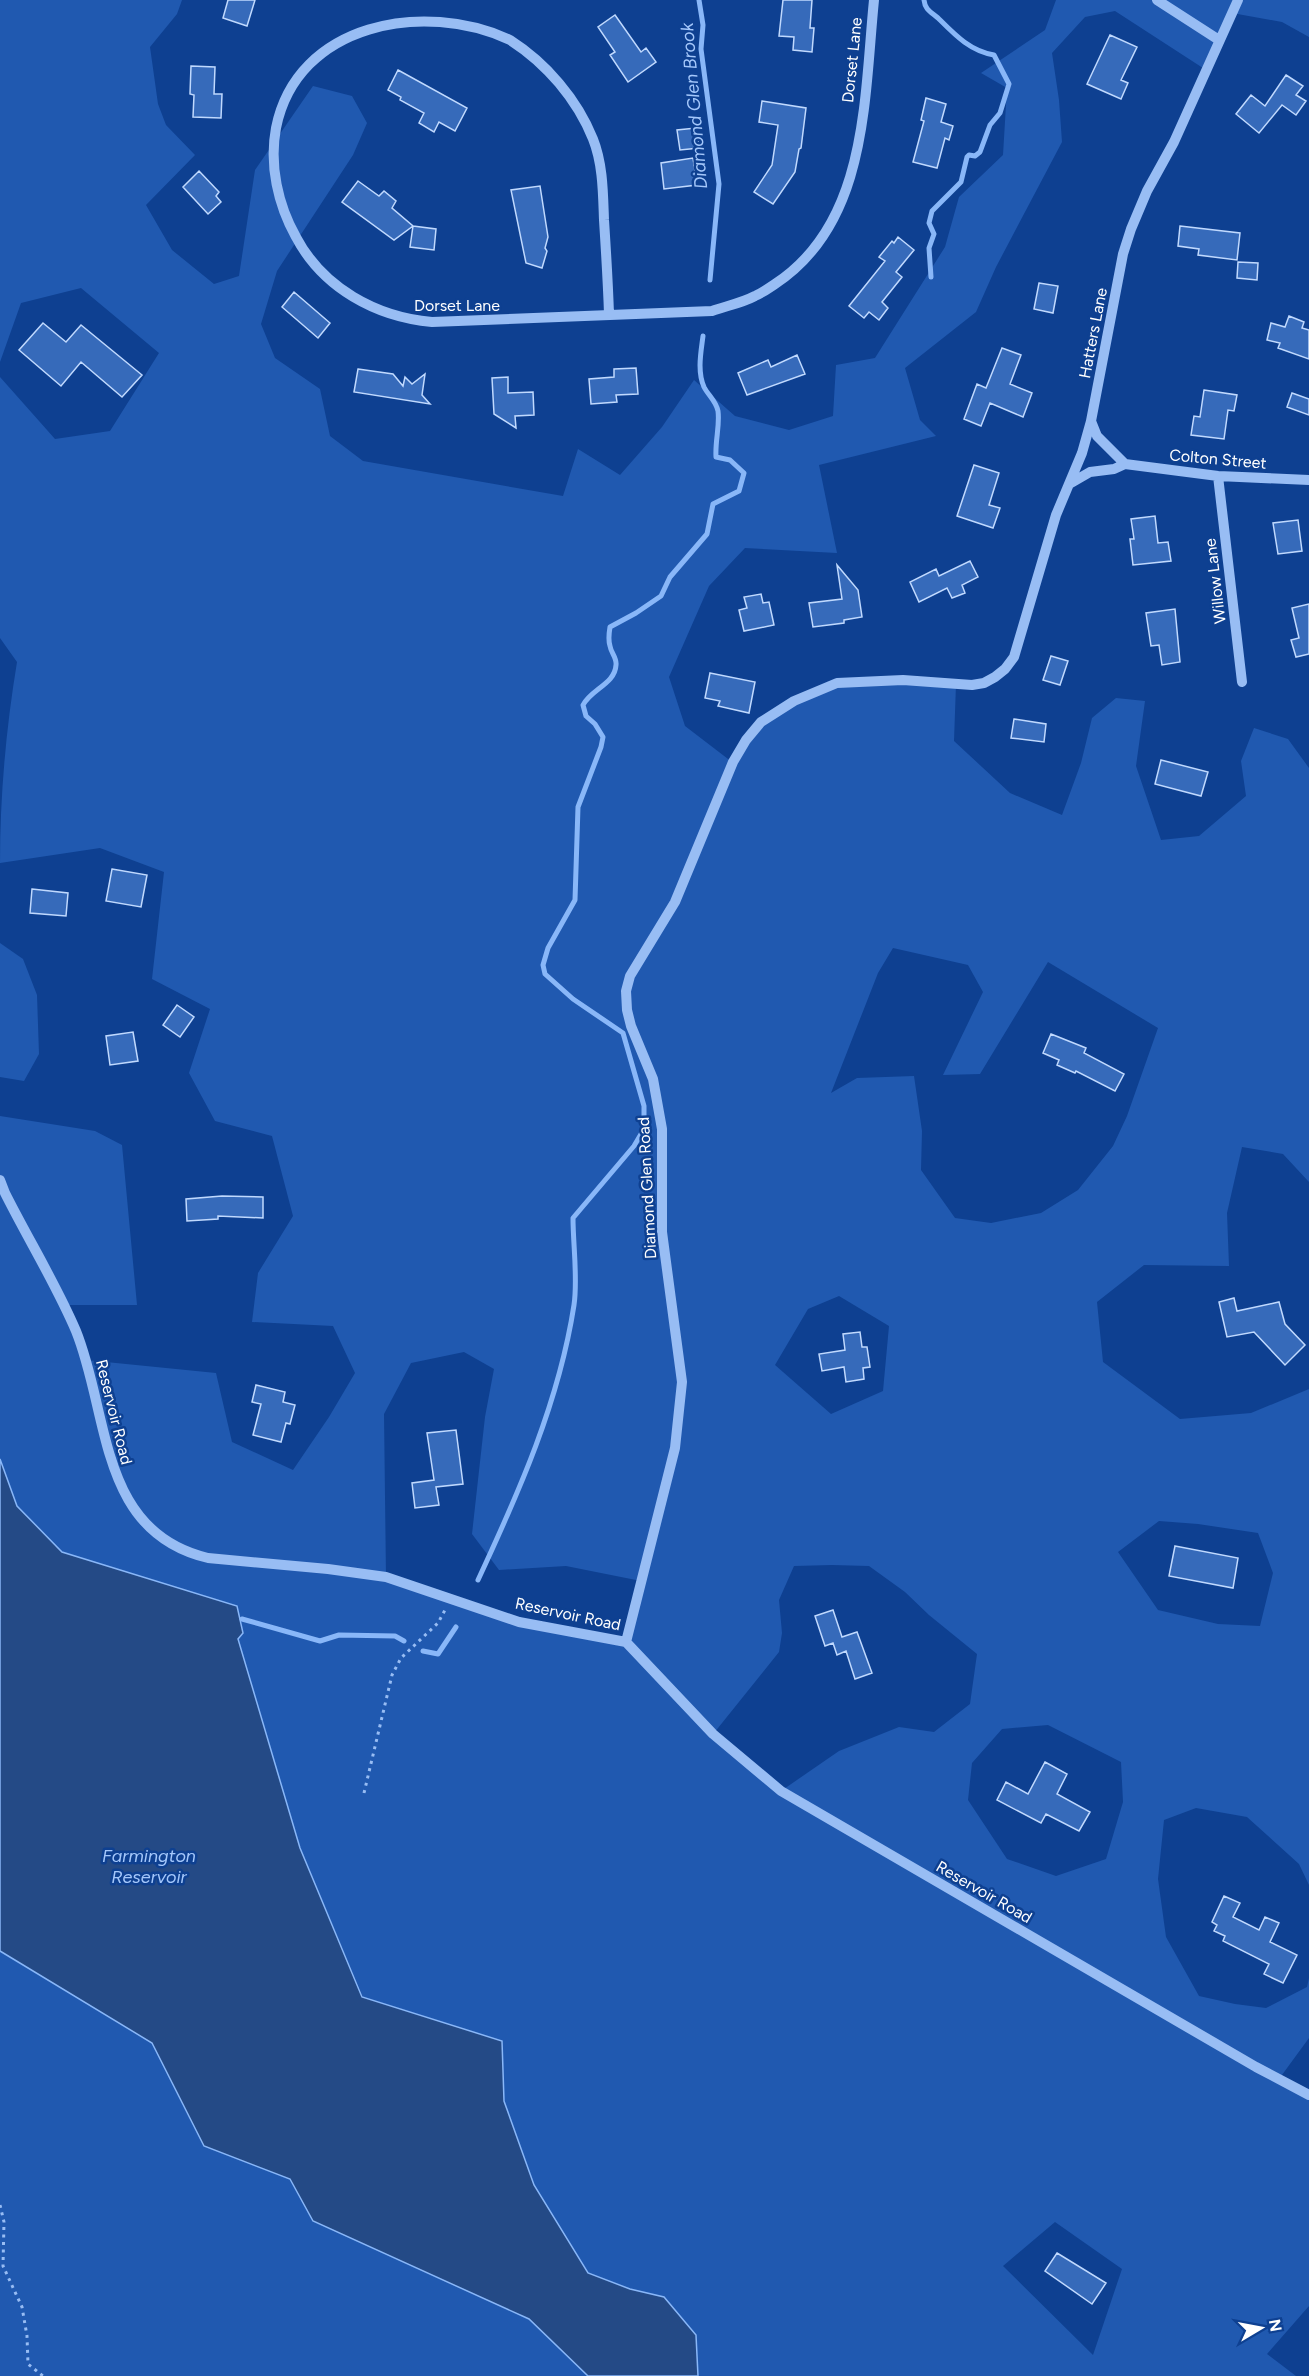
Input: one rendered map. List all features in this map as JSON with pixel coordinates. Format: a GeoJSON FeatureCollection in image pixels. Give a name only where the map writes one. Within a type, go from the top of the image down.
{"type":"FeatureCollection","features":[{"type":"Feature","properties":{"kind":"street","name":"Dorset Lane"},"geometry":{"type":"LineString","coordinates":[[609,314],[603,188],[600,163],[593,139],[567,93],[531,55],[509,39],[471,23],[439,16],[414,15],[389,17],[365,24],[342,35],[322,49],[303,67],[279,112],[273,161],[284,210],[294,234],[304,253],[338,287],[382,312],[414,320],[455,322],[712,311],[756,296],[795,271],[816,246],[834,219],[850,180],[860,138],[874,0]]}},
{"type":"Feature","properties":{"kind":"street"},"geometry":{"type":"LineString","coordinates":[[1157,0],[1219,40]]}},
{"type":"Feature","properties":{"kind":"street","name":"Hatters Lane"},"geometry":{"type":"LineString","coordinates":[[995,676],[1005,669],[1014,657],[1056,515],[1082,453],[1091,421],[1123,254],[1131,229],[1239,0]]}},
{"type":"Feature","properties":{"kind":"street"},"geometry":{"type":"LineString","coordinates":[[1091,421],[1097,436],[1125,464]]}},
{"type":"Feature","properties":{"kind":"street","name":"Colton Street"},"geometry":{"type":"LineString","coordinates":[[1071,483],[1090,472],[1114,469],[1125,464],[1218,476],[1309,480]]}},
{"type":"Feature","properties":{"kind":"street","name":"Willow Lane"},"geometry":{"type":"LineString","coordinates":[[1218,476],[1242,682]]}},
{"type":"Feature","properties":{"kind":"street","name":"Diamond Glen Road"},"geometry":{"type":"LineString","coordinates":[[626,1642],[675,1448],[682,1382],[662,1232],[662,1129],[653,1079],[631,1026],[627,1010],[626,991],[630,976],[675,902],[733,762],[746,740],[761,722],[794,701],[837,683],[903,680],[972,685],[984,683],[995,676]]}},
{"type":"Feature","properties":{"kind":"street","name":"Reservoir Road"},"geometry":{"type":"LineString","coordinates":[[0,1180],[76,1333],[86,1360],[115,1475],[144,1523],[166,1542],[189,1554],[228,1561],[358,1572],[412,1584],[519,1622],[626,1642],[713,1734],[781,1791],[1256,2067],[1309,2095]]}},
{"type":"Feature","properties":{"kind":"path"},"geometry":{"type":"LineString","coordinates":[[364,1793],[392,1675],[401,1658],[438,1623],[451,1598]]}},
{"type":"Feature","properties":{"kind":"path"},"geometry":{"type":"LineString","coordinates":[[0,2205],[4,2222],[3,2266],[22,2307],[27,2336],[28,2364],[43,2376]]}},
{"type":"Feature","properties":{"kind":"shaded area"},"geometry":{"type":"Polygon","coordinates":[[[0,0],[182,0],[177,14],[150,47],[158,104],[166,125],[195,155],[146,205],[172,250],[214,284],[239,276],[255,170],[313,86],[352,96],[367,123],[353,155],[277,271],[261,324],[275,358],[320,389],[330,436],[363,461],[563,496],[578,449],[620,475],[662,427],[694,380],[735,416],[789,430],[833,416],[836,365],[875,358],[945,247],[959,197],[1003,155],[1007,88],[981,73],[1045,30],[1056,0],[1309,0],[1309,37],[1282,22],[1232,13],[1206,70],[1115,11],[1085,17],[1052,53],[1062,142],[996,267],[976,312],[905,368],[920,420],[936,436],[819,465],[837,553],[745,548],[709,586],[669,677],[685,726],[732,762],[761,722],[837,683],[956,684],[954,741],[1010,793],[1062,815],[1081,763],[1092,718],[1116,698],[1145,701],[1136,766],[1161,840],[1199,836],[1246,796],[1241,761],[1254,728],[1288,739],[1309,768],[1309,1182],[1283,1154],[1242,1147],[1227,1213],[1229,1266],[1144,1265],[1097,1302],[1103,1362],[1180,1419],[1251,1413],[1309,1389],[1309,1885],[1299,1864],[1247,1817],[1196,1808],[1164,1820],[1158,1879],[1166,1937],[1199,1996],[1266,2008],[1307,1987],[1309,1978],[1309,2038],[1279,2079],[1309,2095],[1309,2306],[1267,2354],[1296,2376],[698,2376],[696,2335],[664,2297],[630,2289],[588,2273],[534,2185],[504,2101],[502,2041],[363,1997],[300,1848],[238,1639],[243,1633],[237,1607],[62,1552],[17,1506],[0,1459],[0,1116],[95,1131],[122,1145],[137,1305],[64,1305],[86,1360],[216,1373],[232,1442],[293,1470],[355,1373],[333,1326],[252,1322],[258,1273],[293,1216],[272,1136],[215,1121],[189,1073],[210,1009],[152,979],[164,872],[100,848],[0,863],[4,762],[17,662],[0,638],[0,377],[55,439],[110,431],[159,353],[81,288],[21,303],[0,362],[0,0]],[[893,948],[878,973],[831,1093],[857,1078],[914,1076],[922,1131],[921,1170],[955,1218],[991,1223],[1041,1213],[1078,1190],[1113,1146],[1127,1116],[1158,1028],[1048,962],[980,1074],[943,1075],[983,992],[968,965],[893,948]],[[839,1296],[808,1309],[775,1365],[831,1414],[883,1391],[889,1326],[839,1296]],[[464,1352],[411,1363],[384,1414],[386,1577],[519,1622],[626,1642],[641,1581],[566,1566],[499,1570],[472,1534],[485,1417],[494,1369],[464,1352]],[[1159,1521],[1118,1552],[1158,1610],[1218,1624],[1260,1626],[1273,1573],[1258,1533],[1159,1521]],[[794,1566],[779,1600],[782,1633],[779,1652],[714,1733],[781,1791],[839,1751],[899,1727],[934,1732],[970,1704],[977,1654],[905,1592],[869,1566],[794,1566]],[[1048,1725],[1002,1729],[972,1763],[968,1800],[1007,1859],[1056,1876],[1106,1859],[1123,1802],[1121,1762],[1048,1725]],[[1055,2222],[1003,2266],[1093,2355],[1122,2269],[1055,2222]]]}},
{"type":"Feature","properties":{"kind":"shaded area"},"geometry":{"type":"Polygon","coordinates":[[[0,943],[23,959],[37,995],[39,1054],[24,1081],[0,1077],[0,943]]]}},
{"type":"Feature","properties":{"kind":"shaded area"},"geometry":{"type":"Polygon","coordinates":[[[0,1951],[152,2043],[204,2146],[290,2179],[313,2221],[529,2319],[588,2376],[0,2376],[0,1951]]]}},
{"type":"Feature","properties":{"kind":"water","name":"Farmington Reservoir"},"geometry":{"type":"Polygon","coordinates":[[[0,1459],[17,1506],[62,1552],[237,1606],[243,1633],[238,1639],[300,1848],[362,1997],[502,2041],[504,2101],[534,2185],[588,2273],[630,2289],[664,2297],[696,2335],[698,2376],[588,2376],[529,2319],[313,2221],[290,2179],[204,2146],[152,2043],[0,1951],[0,1459]]]}},
{"type":"Feature","properties":{"kind":"building"},"geometry":{"type":"Polygon","coordinates":[[[228,0],[255,0],[247,26],[223,18],[228,0]]]}},
{"type":"Feature","properties":{"kind":"building"},"geometry":{"type":"Polygon","coordinates":[[[783,0],[812,0],[810,28],[814,28],[812,52],[793,50],[794,37],[779,36],[783,0]]]}},
{"type":"Feature","properties":{"kind":"building"},"geometry":{"type":"Polygon","coordinates":[[[615,15],[641,52],[646,48],[656,62],[628,82],[610,55],[615,52],[598,27],[615,15]]]}},
{"type":"Feature","properties":{"kind":"building"},"geometry":{"type":"Polygon","coordinates":[[[1110,35],[1137,47],[1121,80],[1128,83],[1121,99],[1087,84],[1110,35]]]}},
{"type":"Feature","properties":{"kind":"building"},"geometry":{"type":"Polygon","coordinates":[[[191,66],[215,67],[214,94],[222,94],[221,118],[193,117],[194,95],[190,94],[191,66]]]}},
{"type":"Feature","properties":{"kind":"building"},"geometry":{"type":"Polygon","coordinates":[[[398,70],[467,108],[455,131],[439,122],[434,132],[419,123],[424,113],[400,100],[401,97],[388,90],[398,70]]]}},
{"type":"Feature","properties":{"kind":"building"},"geometry":{"type":"Polygon","coordinates":[[[1286,75],[1303,86],[1296,95],[1306,101],[1296,115],[1282,105],[1259,133],[1236,114],[1251,95],[1265,106],[1286,75]]]}},
{"type":"Feature","properties":{"kind":"building"},"geometry":{"type":"Polygon","coordinates":[[[926,98],[946,104],[941,122],[953,126],[949,140],[945,138],[937,168],[913,162],[924,121],[921,120],[926,98]]]}},
{"type":"Feature","properties":{"kind":"building"},"geometry":{"type":"Polygon","coordinates":[[[762,101],[806,108],[801,148],[795,172],[773,204],[754,192],[772,165],[778,125],[759,122],[762,101]]]}},
{"type":"Feature","properties":{"kind":"building"},"geometry":{"type":"Polygon","coordinates":[[[696,128],[699,148],[680,150],[677,130],[696,128]]]}},
{"type":"Feature","properties":{"kind":"building"},"geometry":{"type":"Polygon","coordinates":[[[693,158],[697,185],[664,189],[661,163],[693,158]]]}},
{"type":"Feature","properties":{"kind":"building"},"geometry":{"type":"Polygon","coordinates":[[[199,171],[219,192],[216,196],[221,202],[208,214],[183,187],[199,171]]]}},
{"type":"Feature","properties":{"kind":"building"},"geometry":{"type":"Polygon","coordinates":[[[358,181],[379,196],[384,191],[396,201],[392,208],[413,226],[394,240],[342,202],[358,181]]]}},
{"type":"Feature","properties":{"kind":"building"},"geometry":{"type":"Polygon","coordinates":[[[540,186],[548,237],[542,268],[526,263],[511,190],[540,186]]]}},
{"type":"Feature","properties":{"kind":"building"},"geometry":{"type":"Polygon","coordinates":[[[413,226],[436,229],[434,250],[410,247],[413,226]]]}},
{"type":"Feature","properties":{"kind":"building"},"geometry":{"type":"Polygon","coordinates":[[[1180,226],[1240,233],[1237,260],[1198,255],[1199,249],[1178,246],[1180,226]]]}},
{"type":"Feature","properties":{"kind":"building"},"geometry":{"type":"Polygon","coordinates":[[[898,237],[914,250],[896,272],[902,277],[882,302],[888,308],[879,320],[869,312],[864,318],[849,306],[885,261],[879,257],[898,237]]]}},
{"type":"Feature","properties":{"kind":"building"},"geometry":{"type":"Polygon","coordinates":[[[1238,262],[1258,263],[1257,280],[1237,278],[1238,262]]]}},
{"type":"Feature","properties":{"kind":"building"},"geometry":{"type":"Polygon","coordinates":[[[1039,283],[1058,286],[1053,313],[1034,309],[1039,283]]]}},
{"type":"Feature","properties":{"kind":"building"},"geometry":{"type":"Polygon","coordinates":[[[294,292],[330,323],[318,338],[282,307],[294,292]]]}},
{"type":"Feature","properties":{"kind":"building"},"geometry":{"type":"Polygon","coordinates":[[[1289,316],[1304,322],[1302,328],[1309,330],[1309,359],[1278,348],[1280,343],[1267,340],[1271,323],[1285,327],[1289,316]]]}},
{"type":"Feature","properties":{"kind":"building"},"geometry":{"type":"Polygon","coordinates":[[[43,323],[66,342],[81,325],[142,375],[122,397],[81,362],[61,386],[19,350],[43,323]]]}},
{"type":"Feature","properties":{"kind":"building"},"geometry":{"type":"Polygon","coordinates":[[[1002,348],[1021,355],[1010,384],[1032,393],[1023,417],[990,403],[981,426],[964,419],[977,384],[986,388],[1002,348]]]}},
{"type":"Feature","properties":{"kind":"building"},"geometry":{"type":"Polygon","coordinates":[[[797,355],[805,374],[747,395],[738,373],[768,360],[771,367],[797,355]]]}},
{"type":"Feature","properties":{"kind":"building"},"geometry":{"type":"Polygon","coordinates":[[[636,368],[638,394],[616,395],[617,402],[591,404],[589,379],[614,377],[614,369],[636,368]]]}},
{"type":"Feature","properties":{"kind":"building"},"geometry":{"type":"Polygon","coordinates":[[[358,369],[393,374],[403,386],[405,377],[412,384],[425,374],[422,395],[430,404],[354,392],[358,369]]]}},
{"type":"Feature","properties":{"kind":"building"},"geometry":{"type":"Polygon","coordinates":[[[508,377],[508,393],[533,392],[534,415],[515,416],[516,428],[494,414],[492,378],[508,377]]]}},
{"type":"Feature","properties":{"kind":"building"},"geometry":{"type":"Polygon","coordinates":[[[1204,390],[1237,395],[1234,411],[1228,410],[1224,439],[1191,435],[1194,416],[1200,417],[1204,390]]]}},
{"type":"Feature","properties":{"kind":"building"},"geometry":{"type":"Polygon","coordinates":[[[1292,393],[1309,399],[1309,415],[1287,407],[1292,393]]]}},
{"type":"Feature","properties":{"kind":"building"},"geometry":{"type":"Polygon","coordinates":[[[974,465],[999,473],[989,505],[1000,508],[993,528],[957,516],[974,465]]]}},
{"type":"Feature","properties":{"kind":"building"},"geometry":{"type":"Polygon","coordinates":[[[1155,516],[1158,543],[1168,542],[1171,561],[1133,565],[1130,539],[1134,539],[1131,519],[1155,516]]]}},
{"type":"Feature","properties":{"kind":"building"},"geometry":{"type":"Polygon","coordinates":[[[1298,520],[1302,551],[1278,554],[1273,523],[1298,520]]]}},
{"type":"Feature","properties":{"kind":"building"},"geometry":{"type":"Polygon","coordinates":[[[970,561],[978,577],[962,585],[965,593],[952,598],[947,588],[919,602],[910,582],[936,569],[939,576],[970,561]]]}},
{"type":"Feature","properties":{"kind":"building"},"geometry":{"type":"Polygon","coordinates":[[[837,565],[858,590],[862,617],[844,620],[844,623],[813,627],[809,603],[842,599],[837,565]]]}},
{"type":"Feature","properties":{"kind":"building"},"geometry":{"type":"Polygon","coordinates":[[[761,594],[763,603],[769,602],[774,625],[744,631],[739,610],[747,608],[744,597],[761,594]]]}},
{"type":"Feature","properties":{"kind":"building"},"geometry":{"type":"Polygon","coordinates":[[[1309,604],[1309,654],[1296,657],[1291,640],[1299,638],[1292,608],[1309,604]]]}},
{"type":"Feature","properties":{"kind":"building"},"geometry":{"type":"Polygon","coordinates":[[[1175,609],[1180,662],[1162,665],[1159,645],[1151,646],[1146,613],[1175,609]]]}},
{"type":"Feature","properties":{"kind":"building"},"geometry":{"type":"Polygon","coordinates":[[[1051,656],[1068,661],[1060,685],[1043,680],[1051,656]]]}},
{"type":"Feature","properties":{"kind":"building"},"geometry":{"type":"Polygon","coordinates":[[[710,673],[755,682],[749,713],[718,706],[720,701],[705,698],[710,673]]]}},
{"type":"Feature","properties":{"kind":"building"},"geometry":{"type":"Polygon","coordinates":[[[1014,719],[1046,724],[1044,742],[1011,738],[1014,719]]]}},
{"type":"Feature","properties":{"kind":"building"},"geometry":{"type":"Polygon","coordinates":[[[1161,760],[1208,772],[1201,796],[1155,784],[1161,760]]]}},
{"type":"Feature","properties":{"kind":"building"},"geometry":{"type":"Polygon","coordinates":[[[112,869],[147,875],[141,907],[106,901],[112,869]]]}},
{"type":"Feature","properties":{"kind":"building"},"geometry":{"type":"Polygon","coordinates":[[[32,889],[68,893],[66,916],[30,913],[32,889]]]}},
{"type":"Feature","properties":{"kind":"building"},"geometry":{"type":"Polygon","coordinates":[[[177,1005],[194,1017],[180,1037],[163,1025],[177,1005]]]}},
{"type":"Feature","properties":{"kind":"building"},"geometry":{"type":"Polygon","coordinates":[[[133,1032],[138,1061],[110,1065],[106,1036],[133,1032]]]}},
{"type":"Feature","properties":{"kind":"building"},"geometry":{"type":"Polygon","coordinates":[[[1051,1034],[1086,1048],[1084,1053],[1124,1074],[1115,1091],[1076,1071],[1075,1073],[1057,1065],[1059,1060],[1043,1053],[1051,1034]]]}},
{"type":"Feature","properties":{"kind":"building"},"geometry":{"type":"Polygon","coordinates":[[[222,1196],[263,1197],[263,1218],[218,1216],[218,1219],[187,1221],[186,1199],[222,1196]]]}},
{"type":"Feature","properties":{"kind":"building"},"geometry":{"type":"Polygon","coordinates":[[[1234,1298],[1237,1311],[1279,1302],[1285,1324],[1305,1345],[1285,1365],[1254,1332],[1227,1337],[1219,1302],[1234,1298]]]}},
{"type":"Feature","properties":{"kind":"building"},"geometry":{"type":"Polygon","coordinates":[[[860,1332],[862,1347],[867,1347],[870,1367],[863,1368],[864,1379],[846,1382],[844,1367],[822,1371],[819,1354],[845,1350],[843,1334],[860,1332]]]}},
{"type":"Feature","properties":{"kind":"building"},"geometry":{"type":"Polygon","coordinates":[[[256,1385],[285,1392],[283,1402],[295,1405],[290,1424],[286,1423],[281,1442],[253,1435],[261,1404],[252,1402],[256,1385]]]}},
{"type":"Feature","properties":{"kind":"building"},"geometry":{"type":"Polygon","coordinates":[[[456,1430],[463,1484],[436,1487],[439,1505],[415,1508],[412,1483],[434,1480],[427,1433],[456,1430]]]}},
{"type":"Feature","properties":{"kind":"building"},"geometry":{"type":"Polygon","coordinates":[[[1175,1546],[1238,1558],[1233,1588],[1169,1576],[1175,1546]]]}},
{"type":"Feature","properties":{"kind":"building"},"geometry":{"type":"Polygon","coordinates":[[[833,1610],[842,1637],[857,1632],[872,1673],[855,1679],[846,1651],[837,1655],[833,1643],[825,1646],[815,1616],[833,1610]]]}},
{"type":"Feature","properties":{"kind":"building"},"geometry":{"type":"Polygon","coordinates":[[[1045,1762],[1067,1774],[1057,1794],[1090,1812],[1079,1831],[1046,1814],[1041,1823],[997,1800],[1006,1782],[1028,1794],[1045,1762]]]}},
{"type":"Feature","properties":{"kind":"building"},"geometry":{"type":"Polygon","coordinates":[[[1224,1896],[1240,1903],[1233,1917],[1259,1930],[1265,1917],[1279,1923],[1270,1942],[1297,1955],[1283,1983],[1264,1974],[1269,1964],[1223,1941],[1225,1936],[1214,1931],[1217,1925],[1212,1922],[1224,1896]]]}},
{"type":"Feature","properties":{"kind":"building"},"geometry":{"type":"Polygon","coordinates":[[[1057,2253],[1106,2283],[1092,2304],[1045,2271],[1057,2253]]]}},
{"type":"Feature","properties":{"kind":"waterway","name":"Diamond Glen Brook"},"geometry":{"type":"LineString","coordinates":[[699,0],[703,25],[701,49],[719,184],[710,280]]}},
{"type":"Feature","properties":{"kind":"waterway"},"geometry":{"type":"LineString","coordinates":[[924,0],[929,10],[963,41],[978,50],[994,55],[1009,84],[1000,113],[990,125],[980,152],[975,156],[967,157],[961,182],[932,211],[929,223],[934,234],[929,248],[931,277]]}},
{"type":"Feature","properties":{"kind":"waterway","name":"Diamond Glen Brook"},"geometry":{"type":"LineString","coordinates":[[478,1580],[536,1446],[558,1377],[575,1295],[573,1218],[634,1146],[644,1129],[644,1106],[623,1033],[573,999],[545,974],[543,965],[548,948],[575,900],[578,807],[603,737],[595,724],[586,716],[583,705],[615,672],[616,660],[609,641],[610,627],[661,596],[670,577],[707,534],[713,504],[739,491],[744,473],[730,460],[716,457],[718,411],[702,381],[700,362],[703,336]]}},
{"type":"Feature","properties":{"kind":"waterway","name":"Diamond Glen Brook"},"geometry":{"type":"LineString","coordinates":[[242,1619],[320,1641],[339,1635],[395,1636],[404,1641]]}},
{"type":"Feature","properties":{"kind":"waterway","name":"Diamond Glen Brook"},"geometry":{"type":"LineString","coordinates":[[423,1651],[438,1654],[456,1627]]}}]}
